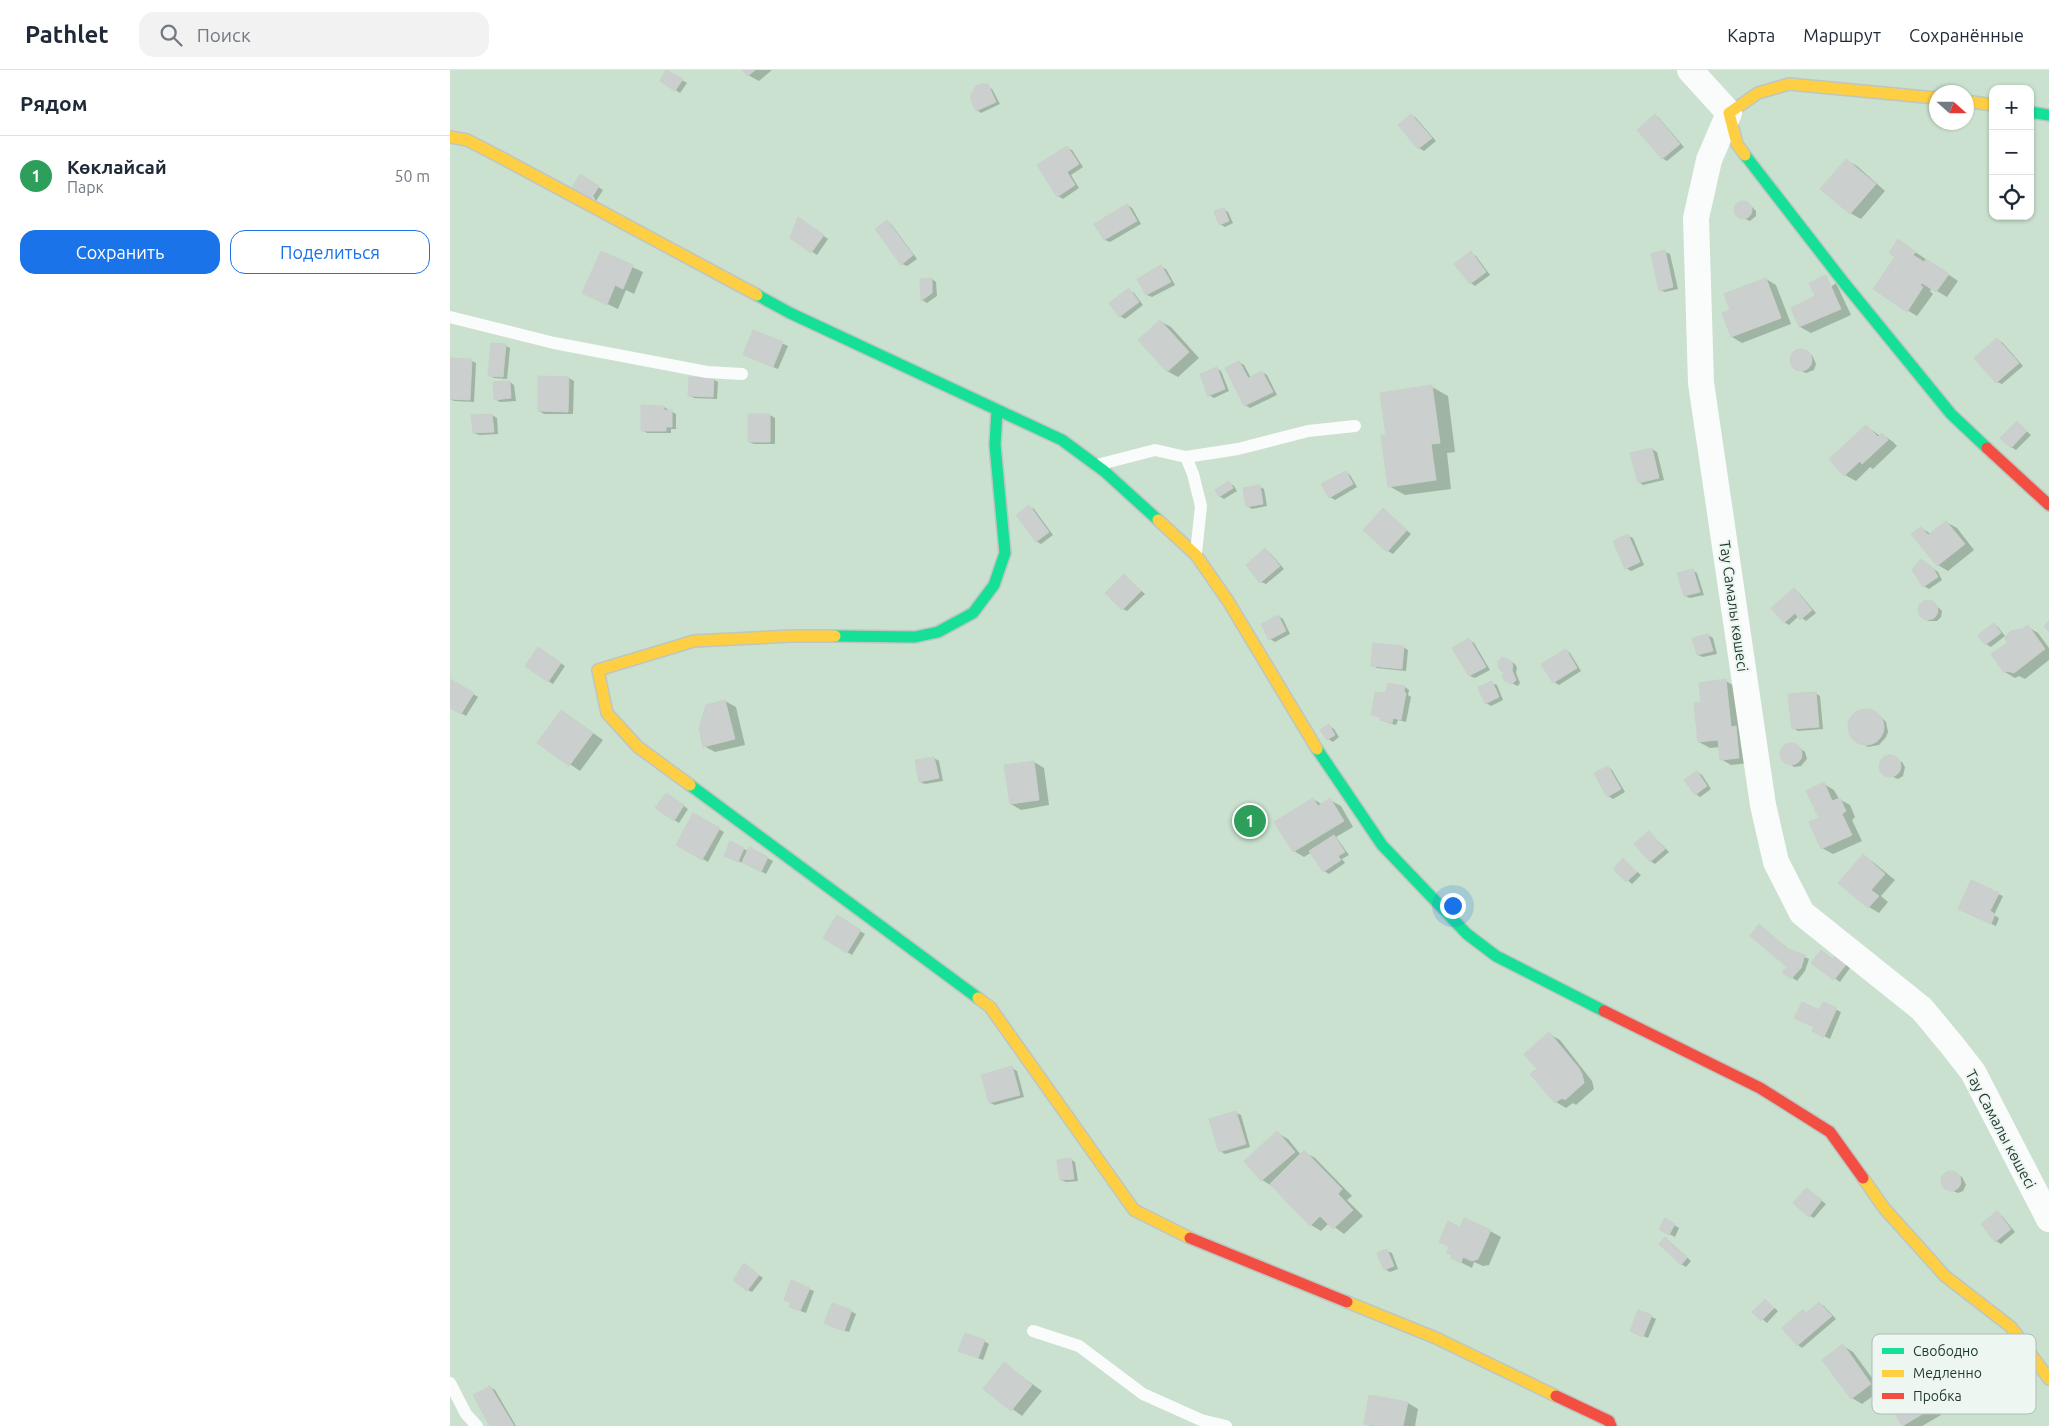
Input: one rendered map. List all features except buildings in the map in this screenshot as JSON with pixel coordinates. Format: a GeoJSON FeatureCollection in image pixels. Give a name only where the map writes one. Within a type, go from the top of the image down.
{"type":"FeatureCollection","features":[{"type":"Feature","properties":{"kind":"street"},"geometry":{"type":"LineString","coordinates":[[1690,70],[1729,113],[1737,144],[1845,284],[1914,366],[1951,414],[2049,505]]}},
{"type":"Feature","properties":{"kind":"street"},"geometry":{"type":"LineString","coordinates":[[1729,113],[1758,93],[1789,84],[1929,97]]}},
{"type":"Feature","properties":{"kind":"street"},"geometry":{"type":"LineString","coordinates":[[1974,102],[1989,104]]}},
{"type":"Feature","properties":{"kind":"street","name":"Тау Самалы көшесі"},"geometry":{"type":"LineString","coordinates":[[1729,113],[1709,160],[1696,218],[1701,383],[1763,805],[1776,862],[1802,913],[1922,1009],[1973,1072],[1997,1114],[2049,1219]]}},
{"type":"Feature","properties":{"kind":"street"},"geometry":{"type":"LineString","coordinates":[[2034,113],[2049,115]]}},
{"type":"Feature","properties":{"kind":"street"},"geometry":{"type":"LineString","coordinates":[[450,137],[467,140],[502,158],[790,313],[1062,440],[1096,465],[1196,555],[1228,601],[1320,753],[1382,845],[1467,934],[1496,956],[1760,1088],[1830,1132],[1884,1208],[1926,1256],[1945,1276],[2011,1327],[2016,1334]]}},
{"type":"Feature","properties":{"kind":"street"},"geometry":{"type":"LineString","coordinates":[[997,410],[995,445],[1005,553],[994,585],[973,613],[938,632],[915,638],[791,636],[694,641],[598,670],[607,713],[638,747],[990,1007],[1134,1210],[1209,1247],[1436,1338],[1609,1421],[1611,1426]]}},
{"type":"Feature","properties":{"kind":"street"},"geometry":{"type":"LineString","coordinates":[[2036,1361],[2049,1378]]}},
{"type":"Feature","properties":{"kind":"lane"},"geometry":{"type":"LineString","coordinates":[[450,317],[563,344],[707,372],[742,374]]}},
{"type":"Feature","properties":{"kind":"lane"},"geometry":{"type":"LineString","coordinates":[[1096,465],[1156,450],[1186,457],[1238,449],[1308,431],[1355,426]]}},
{"type":"Feature","properties":{"kind":"lane"},"geometry":{"type":"LineString","coordinates":[[1186,457],[1202,506],[1196,555]]}},
{"type":"Feature","properties":{"kind":"lane"},"geometry":{"type":"LineString","coordinates":[[1034,1330],[1079,1346],[1143,1394],[1201,1420],[1226,1426]]}},
{"type":"Feature","properties":{"kind":"lane"},"geometry":{"type":"LineString","coordinates":[[450,1383],[466,1414],[477,1426]]}},
{"type":"Feature","properties":{"kind":"green space"},"geometry":{"type":"Polygon","coordinates":[[[450,70],[2049,70],[2049,1426],[450,1426],[450,70]]]}},
{"type":"Feature","properties":{"kind":"traffic: fast"},"geometry":{"type":"LineString","coordinates":[[2034,113],[2049,115]]}},
{"type":"Feature","properties":{"kind":"traffic: fast"},"geometry":{"type":"LineString","coordinates":[[1745,155],[1845,284],[1951,414],[1987,448]]}},
{"type":"Feature","properties":{"kind":"traffic: fast"},"geometry":{"type":"LineString","coordinates":[[757,295],[790,313],[1062,440],[1104,471],[1158,520]]}},
{"type":"Feature","properties":{"kind":"traffic: fast"},"geometry":{"type":"LineString","coordinates":[[835,636],[915,637],[938,632],[973,613],[994,585],[1005,553],[995,445],[997,410]]}},
{"type":"Feature","properties":{"kind":"traffic: fast"},"geometry":{"type":"LineString","coordinates":[[1317,749],[1382,845],[1467,934],[1496,956],[1604,1011]]}},
{"type":"Feature","properties":{"kind":"traffic: fast"},"geometry":{"type":"LineString","coordinates":[[690,785],[978,998]]}},
{"type":"Feature","properties":{"kind":"traffic: slow"},"geometry":{"type":"LineString","coordinates":[[1745,155],[1737,144],[1729,113],[1758,93],[1789,84],[1929,97]]}},
{"type":"Feature","properties":{"kind":"traffic: slow"},"geometry":{"type":"LineString","coordinates":[[1974,102],[1989,104]]}},
{"type":"Feature","properties":{"kind":"traffic: slow"},"geometry":{"type":"LineString","coordinates":[[450,137],[467,140],[502,158],[757,295]]}},
{"type":"Feature","properties":{"kind":"traffic: slow"},"geometry":{"type":"LineString","coordinates":[[1158,520],[1196,555],[1228,601],[1317,749]]}},
{"type":"Feature","properties":{"kind":"traffic: slow"},"geometry":{"type":"LineString","coordinates":[[690,785],[638,747],[607,713],[598,670],[694,641],[791,636],[835,636]]}},
{"type":"Feature","properties":{"kind":"traffic: slow"},"geometry":{"type":"LineString","coordinates":[[978,998],[990,1007],[1134,1210],[1190,1238]]}},
{"type":"Feature","properties":{"kind":"traffic: slow"},"geometry":{"type":"LineString","coordinates":[[1863,1178],[1884,1208],[1945,1276],[2011,1327],[2016,1334]]}},
{"type":"Feature","properties":{"kind":"traffic: slow"},"geometry":{"type":"LineString","coordinates":[[1347,1302],[1436,1338],[1556,1396]]}},
{"type":"Feature","properties":{"kind":"traffic: slow"},"geometry":{"type":"LineString","coordinates":[[2036,1361],[2049,1379]]}},
{"type":"Feature","properties":{"kind":"traffic: jam"},"geometry":{"type":"LineString","coordinates":[[1987,448],[2049,505]]}},
{"type":"Feature","properties":{"kind":"traffic: jam"},"geometry":{"type":"LineString","coordinates":[[1604,1011],[1760,1088],[1830,1132],[1863,1178]]}},
{"type":"Feature","properties":{"kind":"traffic: jam"},"geometry":{"type":"LineString","coordinates":[[1190,1238],[1347,1302]]}},
{"type":"Feature","properties":{"kind":"traffic: jam"},"geometry":{"type":"LineString","coordinates":[[1556,1396],[1609,1421],[1611,1426]]}},
{"type":"Feature","properties":{"kind":"place","name":"Көклайсай"},"geometry":{"type":"Point","coordinates":[1250,821]}}]}
